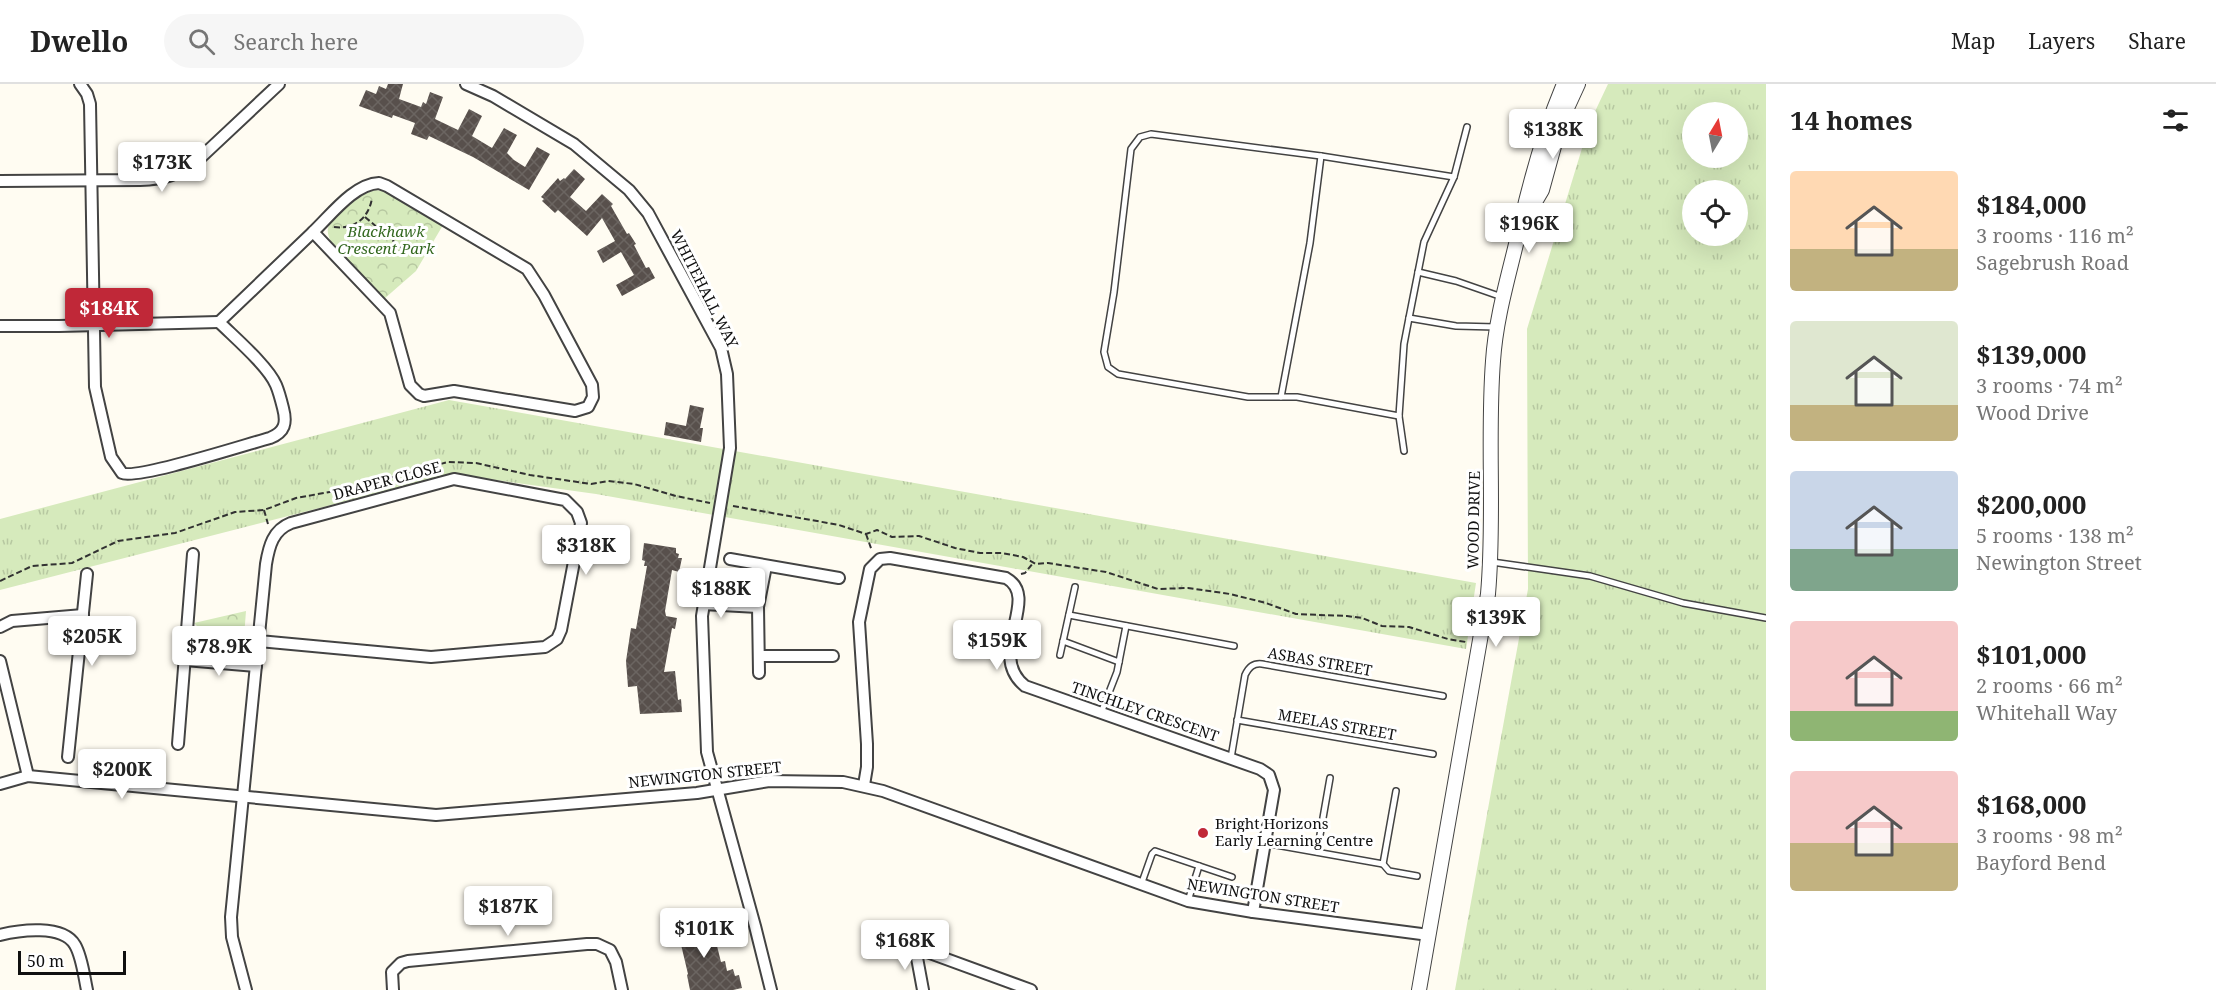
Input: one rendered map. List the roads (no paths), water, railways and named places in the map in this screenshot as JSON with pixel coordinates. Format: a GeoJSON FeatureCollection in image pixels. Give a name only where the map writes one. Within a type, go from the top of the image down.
{"type":"FeatureCollection","features":[{"type":"Feature","properties":{"kind":"street"},"geometry":{"type":"LineString","coordinates":[[80,84],[90,104],[97,401],[111,456],[118,470],[126,475],[170,466],[270,438],[282,431],[285,426],[284,412],[276,385],[264,368],[219,321]]}},
{"type":"Feature","properties":{"kind":"street"},"geometry":{"type":"LineString","coordinates":[[0,181],[159,179],[184,171],[279,84]]}},
{"type":"Feature","properties":{"kind":"street","name":"WHITEHALL WAY"},"geometry":{"type":"LineString","coordinates":[[466,84],[493,96],[582,150],[629,190],[648,213],[712,331],[724,358],[730,448],[701,627],[707,752],[771,990]]}},
{"type":"Feature","properties":{"kind":"street","name":"WOOD DRIVE"},"geometry":{"type":"LineString","coordinates":[[1419,990],[1481,644],[1491,562],[1492,381],[1496,327],[1526,194],[1541,144],[1564,84]]}},
{"type":"Feature","properties":{"kind":"street","name":"WOOD DRIVE"},"geometry":{"type":"LineString","coordinates":[[1520,228],[1542,190],[1561,120],[1578,84]]}},
{"type":"Feature","properties":{"kind":"street"},"geometry":{"type":"LineString","coordinates":[[0,326],[219,321],[357,190],[369,184],[387,186],[527,269],[544,295],[592,385],[592,403],[588,407],[575,411],[454,391],[429,396],[419,394],[410,385],[407,377],[390,313],[314,232]]}},
{"type":"Feature","properties":{"kind":"street","name":"DRAPER CLOSE"},"geometry":{"type":"LineString","coordinates":[[454,479],[565,500],[577,512],[580,523],[561,630],[557,639],[545,647],[431,657],[259,641],[268,551],[278,531],[291,522],[454,479]]}},
{"type":"Feature","properties":{"kind":"street"},"geometry":{"type":"LineString","coordinates":[[178,744],[193,554]]}},
{"type":"Feature","properties":{"kind":"street","name":"TINCHLEY CRESCENT"},"geometry":{"type":"LineString","coordinates":[[864,785],[867,744],[859,622],[868,573],[875,562],[890,558],[1000,577],[1011,581],[1019,595],[1010,652],[1013,673],[1025,686],[1260,769],[1272,780],[1274,790],[1253,912]]}},
{"type":"Feature","properties":{"kind":"street"},"geometry":{"type":"LineString","coordinates":[[730,559],[839,578]]}},
{"type":"Feature","properties":{"kind":"street"},"geometry":{"type":"LineString","coordinates":[[759,673],[758,607],[766,566]]}},
{"type":"Feature","properties":{"kind":"street"},"geometry":{"type":"LineString","coordinates":[[69,757],[87,574]]}},
{"type":"Feature","properties":{"kind":"street"},"geometry":{"type":"LineString","coordinates":[[703,604],[758,607]]}},
{"type":"Feature","properties":{"kind":"street"},"geometry":{"type":"LineString","coordinates":[[0,627],[12,621],[83,615]]}},
{"type":"Feature","properties":{"kind":"street"},"geometry":{"type":"LineString","coordinates":[[246,990],[232,937],[231,917],[259,641]]}},
{"type":"Feature","properties":{"kind":"street"},"geometry":{"type":"LineString","coordinates":[[759,656],[833,656]]}},
{"type":"Feature","properties":{"kind":"street"},"geometry":{"type":"LineString","coordinates":[[185,660],[256,666]]}},
{"type":"Feature","properties":{"kind":"street"},"geometry":{"type":"LineString","coordinates":[[0,661],[28,776]]}},
{"type":"Feature","properties":{"kind":"street","name":"NEWINGTON STREET"},"geometry":{"type":"LineString","coordinates":[[0,784],[28,776],[436,815],[717,790],[769,781],[843,782],[864,785],[1188,901],[1253,912],[1429,935]]}},
{"type":"Feature","properties":{"kind":"street"},"geometry":{"type":"LineString","coordinates":[[0,935],[36,930],[62,934],[69,938],[78,950],[87,990]]}},
{"type":"Feature","properties":{"kind":"street"},"geometry":{"type":"LineString","coordinates":[[886,937],[1031,990]]}},
{"type":"Feature","properties":{"kind":"street"},"geometry":{"type":"LineString","coordinates":[[393,990],[392,972],[401,963],[408,961],[597,944],[610,950],[616,962],[622,990]]}},
{"type":"Feature","properties":{"kind":"street"},"geometry":{"type":"LineString","coordinates":[[915,947],[923,990]]}},
{"type":"Feature","properties":{"kind":"lane"},"geometry":{"type":"LineString","coordinates":[[1404,451],[1399,416],[1404,344],[1409,318],[1424,242],[1448,195],[1467,127]]}},
{"type":"Feature","properties":{"kind":"lane"},"geometry":{"type":"LineString","coordinates":[[1399,416],[1297,397],[1248,397],[1118,374],[1108,367],[1104,352],[1114,292],[1131,149],[1140,137],[1151,134],[1321,156],[1454,177]]}},
{"type":"Feature","properties":{"kind":"lane"},"geometry":{"type":"LineString","coordinates":[[1281,397],[1310,243],[1321,156]]}},
{"type":"Feature","properties":{"kind":"lane"},"geometry":{"type":"LineString","coordinates":[[1418,272],[1456,281],[1502,297]]}},
{"type":"Feature","properties":{"kind":"lane"},"geometry":{"type":"LineString","coordinates":[[1409,318],[1456,326],[1496,327]]}},
{"type":"Feature","properties":{"kind":"lane"},"geometry":{"type":"LineString","coordinates":[[1491,562],[1590,576],[1683,603],[1766,618]]}},
{"type":"Feature","properties":{"kind":"lane"},"geometry":{"type":"LineString","coordinates":[[1060,655],[1075,587]]}},
{"type":"Feature","properties":{"kind":"lane"},"geometry":{"type":"LineString","coordinates":[[1069,615],[1234,646]]}},
{"type":"Feature","properties":{"kind":"lane"},"geometry":{"type":"LineString","coordinates":[[1101,713],[1119,662],[1126,626]]}},
{"type":"Feature","properties":{"kind":"lane"},"geometry":{"type":"LineString","coordinates":[[1063,641],[1119,662]]}},
{"type":"Feature","properties":{"kind":"lane","name":"ASBAS STREET"},"geometry":{"type":"LineString","coordinates":[[1231,758],[1245,675],[1251,666],[1258,664],[1443,696]]}},
{"type":"Feature","properties":{"kind":"lane","name":"MEELAS STREET"},"geometry":{"type":"LineString","coordinates":[[1238,720],[1432,754]]}},
{"type":"Feature","properties":{"kind":"lane"},"geometry":{"type":"LineString","coordinates":[[1317,852],[1330,778]]}},
{"type":"Feature","properties":{"kind":"lane"},"geometry":{"type":"LineString","coordinates":[[1383,864],[1396,791]]}},
{"type":"Feature","properties":{"kind":"lane"},"geometry":{"type":"LineString","coordinates":[[1265,843],[1383,864],[1389,871],[1417,876]]}},
{"type":"Feature","properties":{"kind":"lane"},"geometry":{"type":"LineString","coordinates":[[1141,885],[1155,851],[1232,877]]}},
{"type":"Feature","properties":{"kind":"lane"},"geometry":{"type":"LineString","coordinates":[[1188,901],[1199,866]]}},
{"type":"Feature","properties":{"kind":"place","name":"Bright Horizons Early Learning Centre"},"geometry":{"type":"Point","coordinates":[1203,833]}},
{"type":"Feature","properties":{"kind":"park label","name":"Blackhawk Crescent Park"},"geometry":{"type":"Point","coordinates":[386,240]}}]}
